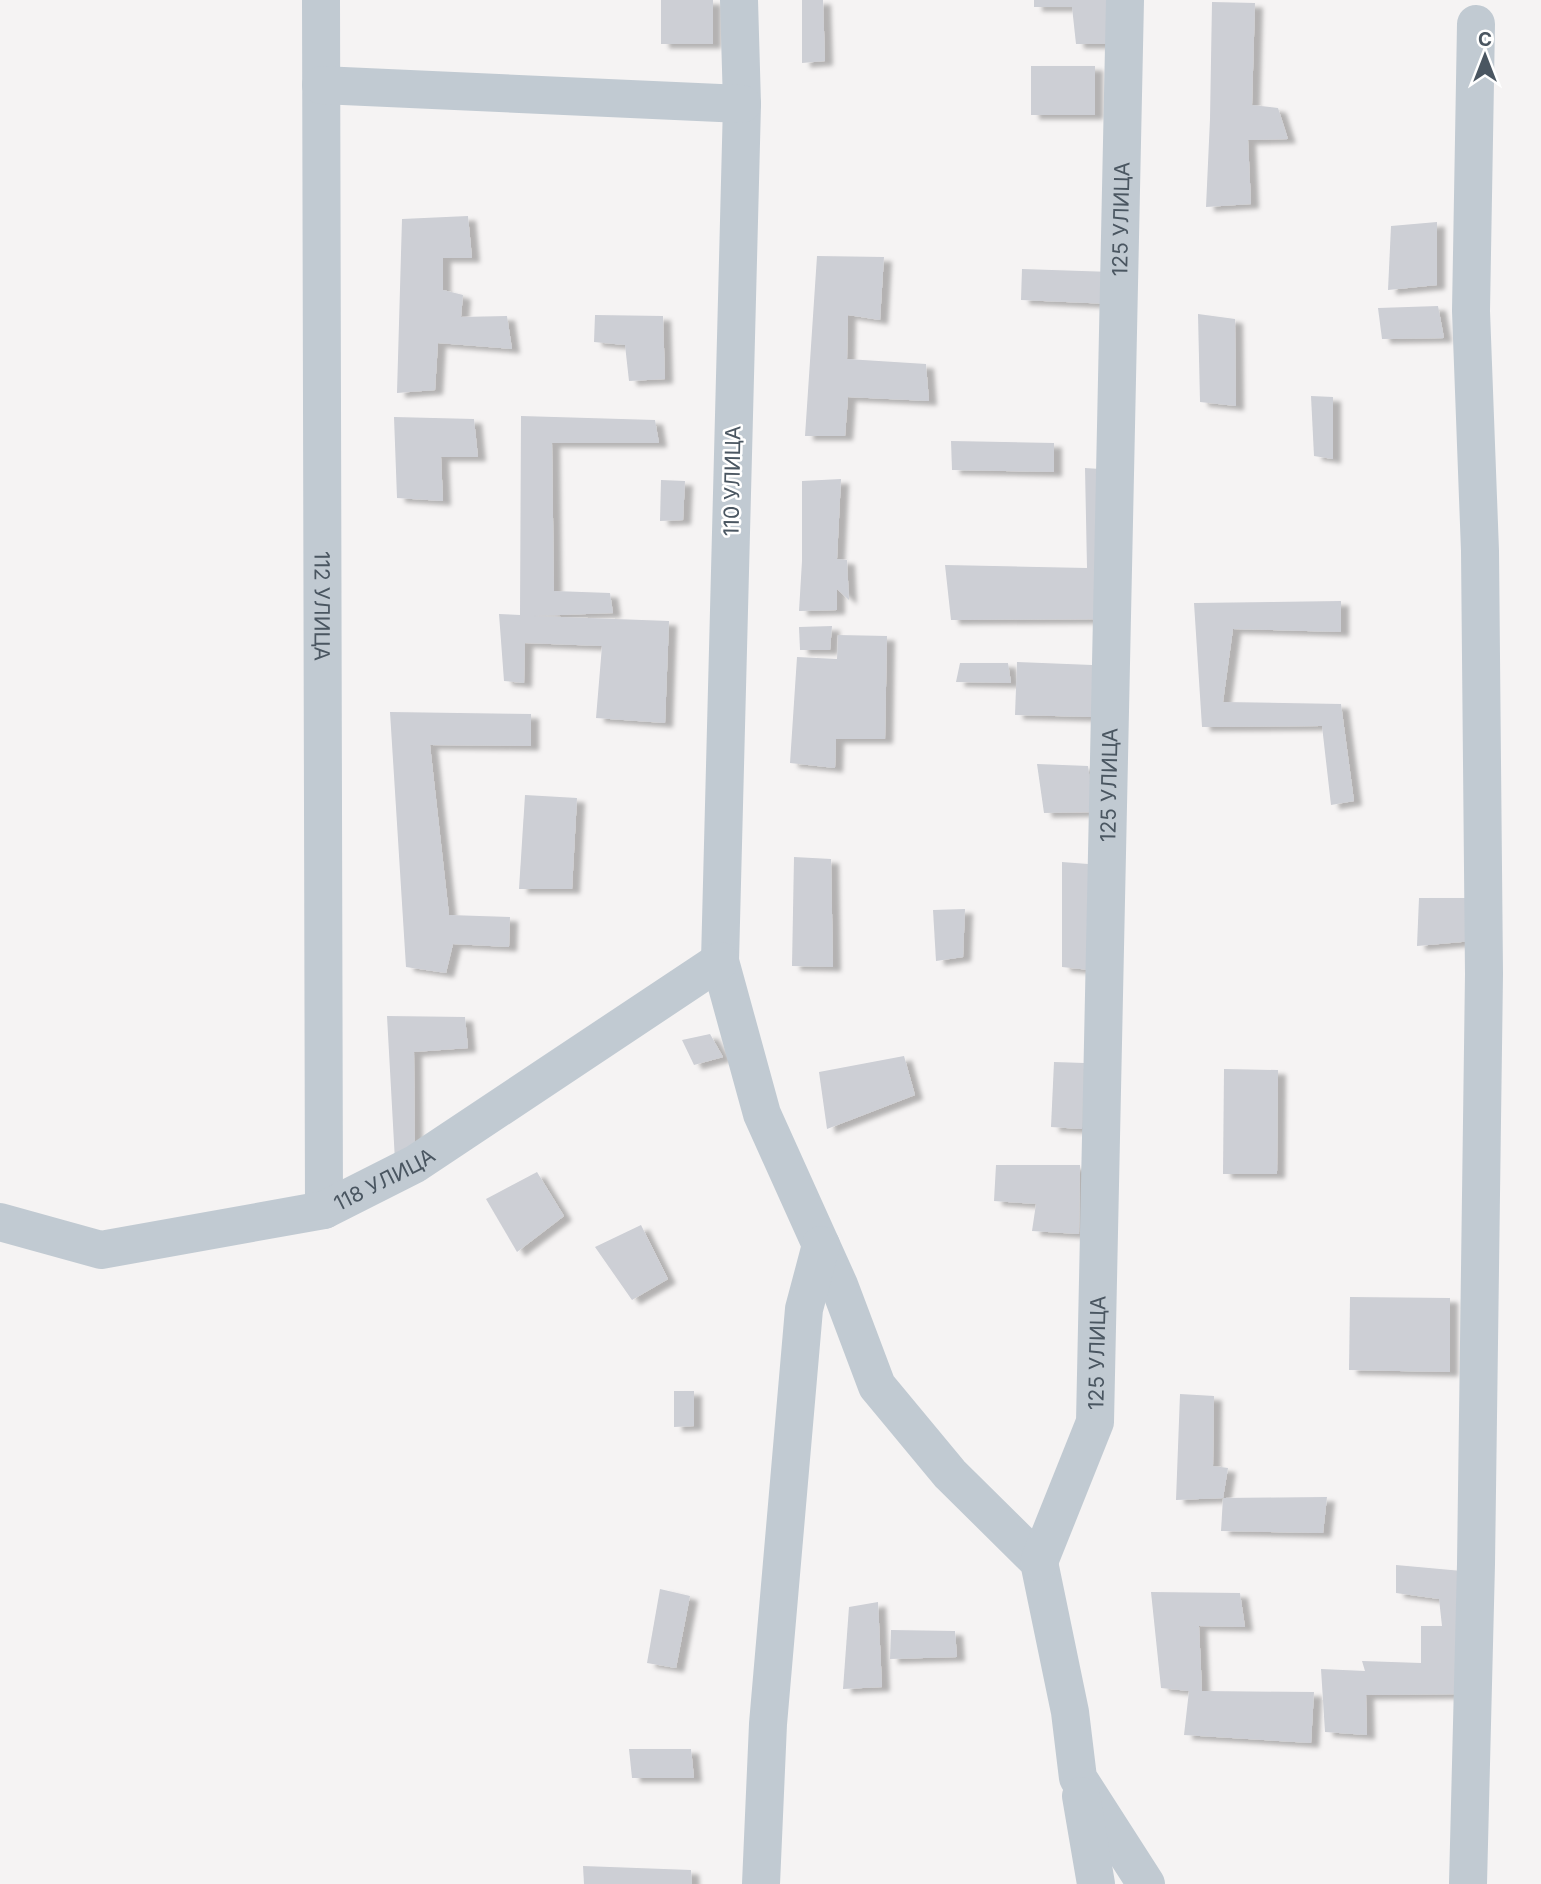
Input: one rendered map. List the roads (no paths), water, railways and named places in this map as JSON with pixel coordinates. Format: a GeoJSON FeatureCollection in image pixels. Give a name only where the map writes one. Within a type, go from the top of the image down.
{"type":"FeatureCollection","features":[{"type":"Feature","properties":{"kind":"street","name":"112 УЛИЦА"},"geometry":{"type":"LineString","coordinates":[[321,0],[324,1210]]}},
{"type":"Feature","properties":{"kind":"street","name":"110 УЛИЦА"},"geometry":{"type":"LineString","coordinates":[[739,0],[742,104],[720,961],[762,1114],[839,1285],[877,1386],[950,1474],[1040,1562]]}},
{"type":"Feature","properties":{"kind":"street","name":"125 УЛИЦА"},"geometry":{"type":"LineString","coordinates":[[1040,1562],[1096,1422],[1125,0]]}},
{"type":"Feature","properties":{"kind":"street"},"geometry":{"type":"LineString","coordinates":[[1468,1884],[1476,1563],[1484,974],[1480,551],[1471,311],[1476,24]]}},
{"type":"Feature","properties":{"kind":"street"},"geometry":{"type":"LineString","coordinates":[[321,85],[742,104]]}},
{"type":"Feature","properties":{"kind":"street","name":"118 УЛИЦА"},"geometry":{"type":"LineString","coordinates":[[0,1222],[101,1250],[324,1210],[415,1164],[720,961]]}},
{"type":"Feature","properties":{"kind":"street"},"geometry":{"type":"LineString","coordinates":[[761,1884],[768,1724],[804,1309],[821,1245]]}},
{"type":"Feature","properties":{"kind":"street"},"geometry":{"type":"LineString","coordinates":[[1040,1562],[1070,1712],[1078,1777],[1097,1884]]}},
{"type":"Feature","properties":{"kind":"street"},"geometry":{"type":"LineString","coordinates":[[1078,1777],[1146,1884]]}}]}
